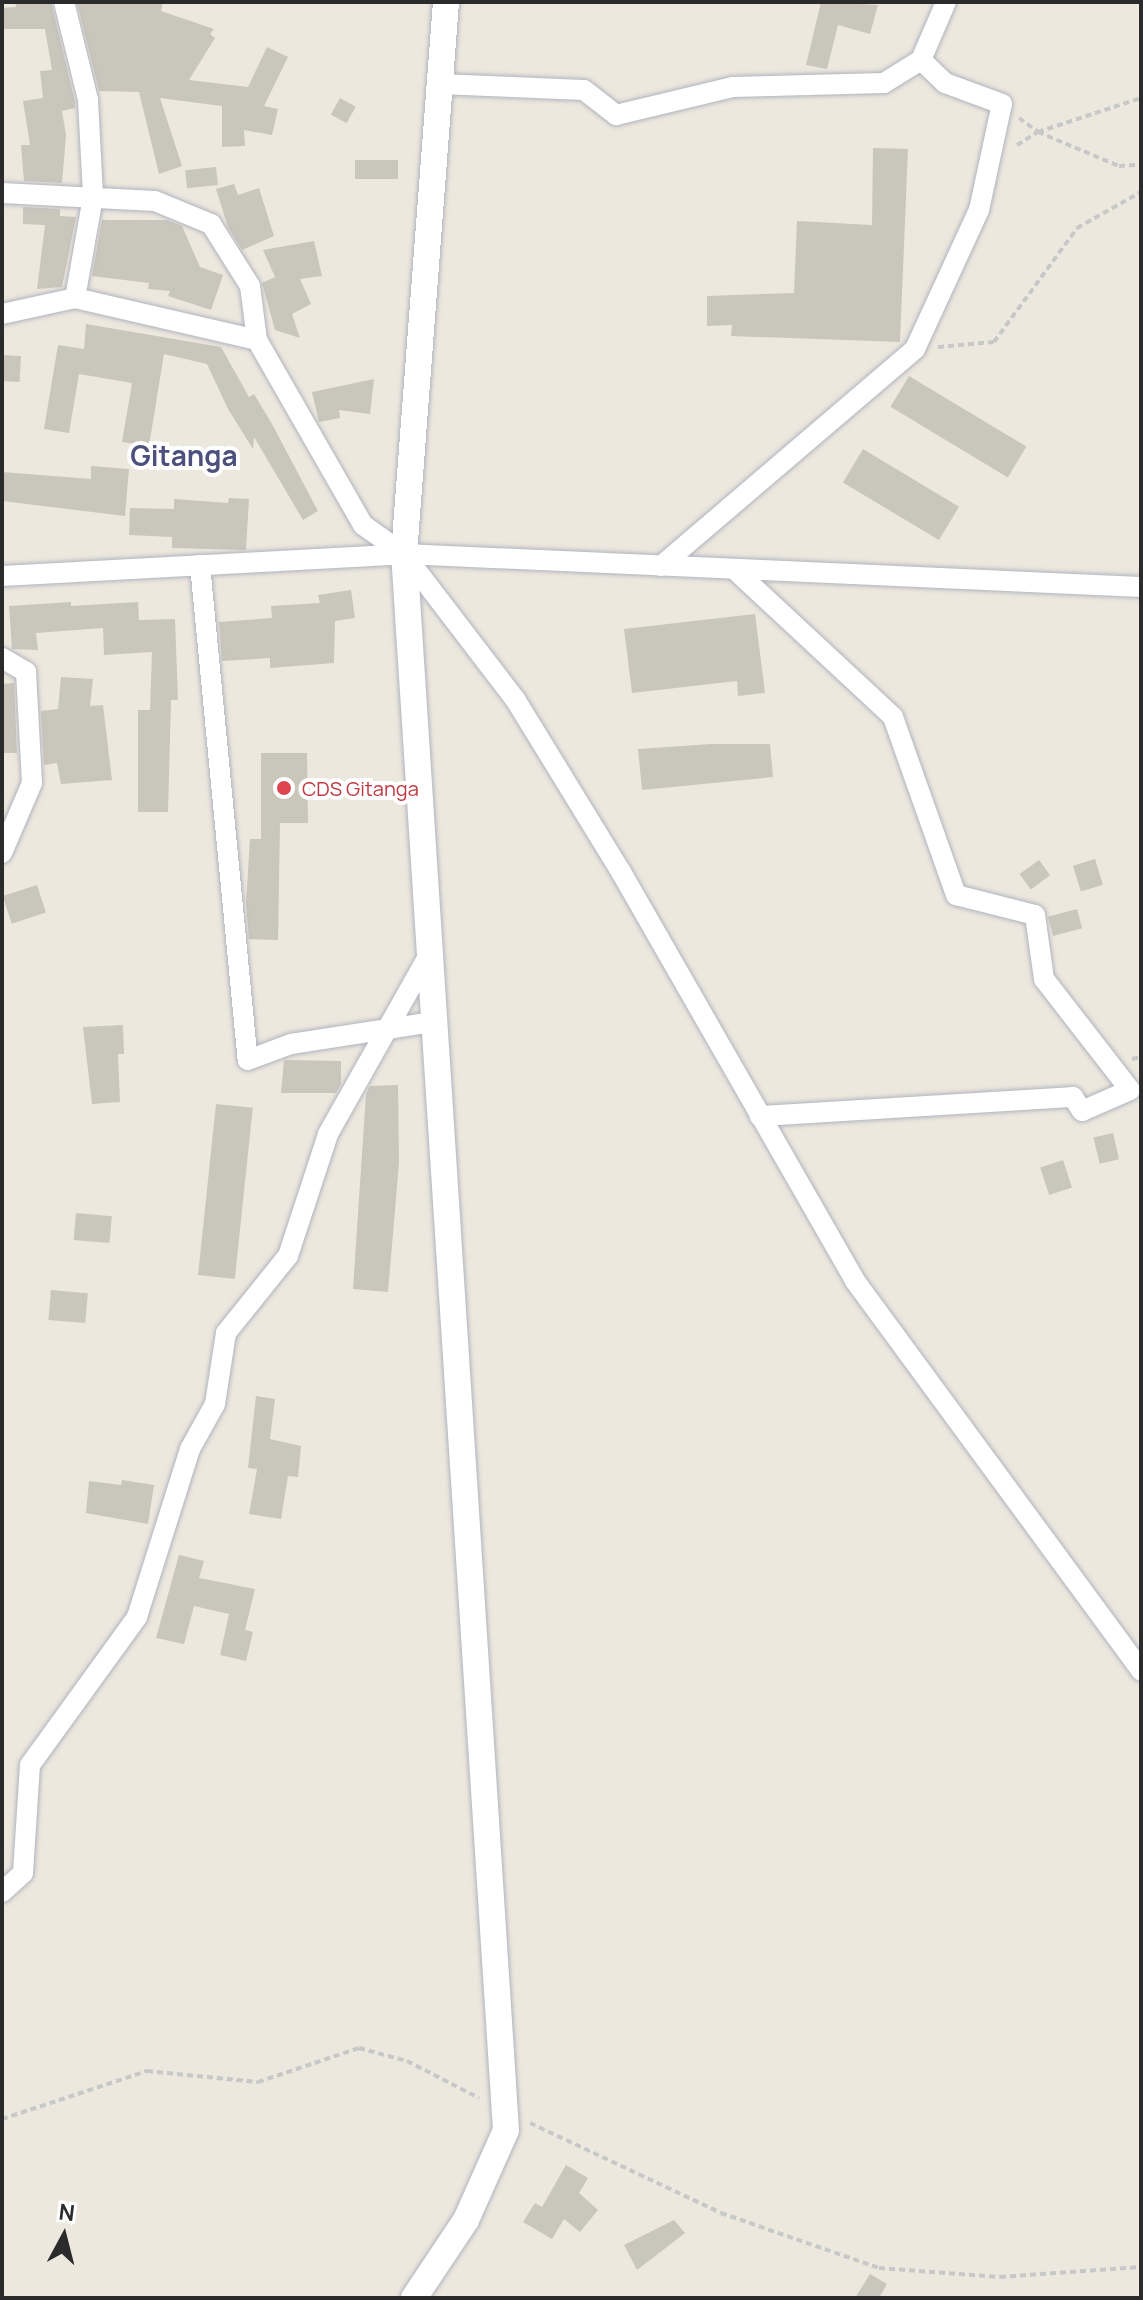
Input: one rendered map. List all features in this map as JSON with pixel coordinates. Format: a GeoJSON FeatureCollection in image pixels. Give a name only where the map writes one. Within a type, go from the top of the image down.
{"type":"FeatureCollection","features":[{"type":"Feature","properties":{"kind":"main road"},"geometry":{"type":"LineString","coordinates":[[414,2298],[466,2220],[506,2130],[404,554],[446,2]]}},
{"type":"Feature","properties":{"kind":"street"},"geometry":{"type":"LineString","coordinates":[[64,2],[88,100],[93,197],[75,298]]}},
{"type":"Feature","properties":{"kind":"street"},"geometry":{"type":"LineString","coordinates":[[440,84],[584,90],[616,115],[733,87],[884,83],[921,60],[946,2]]}},
{"type":"Feature","properties":{"kind":"street"},"geometry":{"type":"LineString","coordinates":[[661,566],[915,349],[979,210],[1002,104],[945,83],[921,60]]}},
{"type":"Feature","properties":{"kind":"street"},"geometry":{"type":"LineString","coordinates":[[2,193],[155,201],[211,224],[250,286],[257,340],[363,525],[404,554],[515,699],[855,1281],[1141,1671]]}},
{"type":"Feature","properties":{"kind":"street"},"geometry":{"type":"LineString","coordinates":[[2,314],[75,298],[257,340]]}},
{"type":"Feature","properties":{"kind":"street"},"geometry":{"type":"LineString","coordinates":[[2,576],[404,554],[1141,587]]}},
{"type":"Feature","properties":{"kind":"street"},"geometry":{"type":"LineString","coordinates":[[200,565],[248,1060],[291,1044],[433,1022]]}},
{"type":"Feature","properties":{"kind":"street"},"geometry":{"type":"LineString","coordinates":[[734,569],[893,717],[956,895],[1035,915],[1044,979],[1130,1090],[1082,1111],[1073,1097],[760,1116]]}},
{"type":"Feature","properties":{"kind":"street"},"geometry":{"type":"LineString","coordinates":[[2,658],[26,672],[32,783],[2,853]]}},
{"type":"Feature","properties":{"kind":"street"},"geometry":{"type":"LineString","coordinates":[[2,1892],[23,1873],[30,1765],[137,1617],[190,1449],[215,1404],[226,1333],[288,1256],[328,1134],[429,955]]}},
{"type":"Feature","properties":{"kind":"path"},"geometry":{"type":"LineString","coordinates":[[989,163],[1038,132],[1141,98]]}},
{"type":"Feature","properties":{"kind":"path"},"geometry":{"type":"LineString","coordinates":[[1002,104],[1038,132],[1119,166],[1141,165]]}},
{"type":"Feature","properties":{"kind":"path"},"geometry":{"type":"LineString","coordinates":[[915,349],[994,342],[1077,228],[1141,192]]}},
{"type":"Feature","properties":{"kind":"path"},"geometry":{"type":"LineString","coordinates":[[2,2119],[147,2071],[258,2082],[359,2048],[407,2061],[721,2213],[879,2268],[1000,2277],[1141,2267]]}},
{"type":"Feature","properties":{"kind":"building"},"geometry":{"type":"Polygon","coordinates":[[[15,2],[51,2],[75,102],[75,108],[62,111],[66,135],[62,183],[24,181],[21,145],[30,145],[23,101],[43,98],[40,71],[52,70],[45,29],[2,29],[2,8],[16,7],[15,2]]]}},
{"type":"Feature","properties":{"kind":"building"},"geometry":{"type":"Polygon","coordinates":[[[77,2],[163,2],[161,11],[214,29],[210,34],[215,38],[189,80],[248,87],[267,47],[288,57],[264,106],[278,109],[272,135],[244,130],[245,146],[222,147],[222,106],[160,98],[182,166],[159,174],[139,92],[99,91],[77,2]]]}},
{"type":"Feature","properties":{"kind":"building"},"geometry":{"type":"Polygon","coordinates":[[[821,2],[878,5],[870,34],[838,25],[827,69],[806,65],[821,2]]]}},
{"type":"Feature","properties":{"kind":"building"},"geometry":{"type":"Polygon","coordinates":[[[340,98],[356,107],[347,123],[331,115],[340,98]]]}},
{"type":"Feature","properties":{"kind":"building"},"geometry":{"type":"Polygon","coordinates":[[[873,148],[908,149],[900,342],[731,336],[732,325],[707,326],[707,296],[794,293],[797,221],[872,225],[873,148]]]}},
{"type":"Feature","properties":{"kind":"building"},"geometry":{"type":"Polygon","coordinates":[[[355,160],[398,160],[398,179],[355,179],[355,160]]]}},
{"type":"Feature","properties":{"kind":"building"},"geometry":{"type":"Polygon","coordinates":[[[216,167],[218,185],[187,188],[185,170],[216,167]]]}},
{"type":"Feature","properties":{"kind":"building"},"geometry":{"type":"Polygon","coordinates":[[[234,184],[238,195],[259,188],[274,236],[242,250],[228,227],[216,189],[234,184]]]}},
{"type":"Feature","properties":{"kind":"building"},"geometry":{"type":"Polygon","coordinates":[[[23,207],[60,209],[60,216],[76,217],[62,287],[37,289],[45,225],[23,224],[23,207]]]}},
{"type":"Feature","properties":{"kind":"building"},"geometry":{"type":"Polygon","coordinates":[[[102,220],[167,220],[182,226],[200,267],[223,275],[211,310],[168,296],[170,291],[148,289],[149,283],[92,276],[102,220]]]}},
{"type":"Feature","properties":{"kind":"building"},"geometry":{"type":"Polygon","coordinates":[[[314,241],[322,276],[300,279],[311,304],[292,314],[300,338],[275,330],[262,283],[275,277],[263,250],[314,241]]]}},
{"type":"Feature","properties":{"kind":"building"},"geometry":{"type":"Polygon","coordinates":[[[86,324],[221,347],[249,397],[254,394],[272,424],[318,511],[303,520],[254,437],[253,449],[228,409],[207,364],[164,354],[149,446],[122,442],[132,383],[79,374],[69,433],[44,429],[58,345],[84,349],[86,324]]]}},
{"type":"Feature","properties":{"kind":"building"},"geometry":{"type":"Polygon","coordinates":[[[2,355],[21,356],[20,382],[2,381],[2,355]]]}},
{"type":"Feature","properties":{"kind":"building"},"geometry":{"type":"Polygon","coordinates":[[[909,376],[1026,447],[1008,477],[890,407],[909,376]]]}},
{"type":"Feature","properties":{"kind":"building"},"geometry":{"type":"Polygon","coordinates":[[[374,379],[370,414],[339,410],[340,418],[319,422],[312,392],[374,379]]]}},
{"type":"Feature","properties":{"kind":"building"},"geometry":{"type":"Polygon","coordinates":[[[863,449],[959,507],[939,540],[843,482],[863,449]]]}},
{"type":"Feature","properties":{"kind":"building"},"geometry":{"type":"Polygon","coordinates":[[[91,466],[129,469],[125,516],[2,501],[2,472],[91,479],[91,466]]]}},
{"type":"Feature","properties":{"kind":"building"},"geometry":{"type":"Polygon","coordinates":[[[229,498],[249,499],[246,550],[172,548],[172,537],[129,535],[130,508],[174,509],[174,499],[228,503],[229,498]]]}},
{"type":"Feature","properties":{"kind":"building"},"geometry":{"type":"Polygon","coordinates":[[[351,590],[355,618],[335,621],[334,663],[270,668],[270,658],[222,661],[219,622],[272,618],[271,606],[320,603],[318,595],[351,590]]]}},
{"type":"Feature","properties":{"kind":"building"},"geometry":{"type":"Polygon","coordinates":[[[71,602],[71,606],[138,602],[139,620],[175,619],[178,700],[171,700],[168,812],[138,812],[138,710],[150,710],[152,652],[104,655],[103,628],[36,633],[38,650],[12,649],[9,606],[71,602]]]}},
{"type":"Feature","properties":{"kind":"building"},"geometry":{"type":"Polygon","coordinates":[[[755,614],[765,693],[738,696],[737,681],[632,693],[624,629],[755,614]]]}},
{"type":"Feature","properties":{"kind":"building"},"geometry":{"type":"Polygon","coordinates":[[[61,677],[93,679],[90,706],[103,705],[112,780],[61,784],[57,763],[44,765],[41,711],[58,709],[61,677]]]}},
{"type":"Feature","properties":{"kind":"building"},"geometry":{"type":"Polygon","coordinates":[[[14,683],[17,753],[2,753],[2,684],[14,683]]]}},
{"type":"Feature","properties":{"kind":"building"},"geometry":{"type":"Polygon","coordinates":[[[770,744],[773,777],[642,790],[638,749],[770,744]]]}},
{"type":"Feature","properties":{"kind":"building"},"geometry":{"type":"Polygon","coordinates":[[[261,753],[307,753],[308,823],[280,823],[278,940],[249,939],[246,903],[250,839],[261,839],[261,753]]]}},
{"type":"Feature","properties":{"kind":"building"},"geometry":{"type":"Polygon","coordinates":[[[1095,859],[1103,885],[1081,892],[1073,866],[1095,859]]]}},
{"type":"Feature","properties":{"kind":"building"},"geometry":{"type":"Polygon","coordinates":[[[1039,860],[1050,875],[1031,889],[1020,874],[1039,860]]]}},
{"type":"Feature","properties":{"kind":"building"},"geometry":{"type":"Polygon","coordinates":[[[37,885],[46,913],[12,924],[3,896],[37,885]]]}},
{"type":"Feature","properties":{"kind":"building"},"geometry":{"type":"Polygon","coordinates":[[[1077,909],[1082,928],[1053,936],[1048,917],[1077,909]]]}},
{"type":"Feature","properties":{"kind":"building"},"geometry":{"type":"Polygon","coordinates":[[[123,1025],[124,1054],[118,1054],[120,1102],[92,1104],[83,1027],[123,1025]]]}},
{"type":"Feature","properties":{"kind":"building"},"geometry":{"type":"Polygon","coordinates":[[[284,1060],[341,1061],[341,1084],[336,1093],[281,1093],[284,1060]]]}},
{"type":"Feature","properties":{"kind":"building"},"geometry":{"type":"Polygon","coordinates":[[[398,1085],[399,1163],[388,1292],[353,1289],[366,1094],[370,1086],[398,1085]]]}},
{"type":"Feature","properties":{"kind":"building"},"geometry":{"type":"Polygon","coordinates":[[[216,1104],[253,1108],[235,1279],[198,1275],[216,1104]]]}},
{"type":"Feature","properties":{"kind":"building"},"geometry":{"type":"Polygon","coordinates":[[[1113,1133],[1119,1159],[1100,1164],[1094,1137],[1113,1133]]]}},
{"type":"Feature","properties":{"kind":"building"},"geometry":{"type":"Polygon","coordinates":[[[1063,1160],[1072,1188],[1049,1195],[1040,1167],[1063,1160]]]}},
{"type":"Feature","properties":{"kind":"building"},"geometry":{"type":"Polygon","coordinates":[[[76,1213],[112,1216],[110,1243],[74,1240],[76,1213]]]}},
{"type":"Feature","properties":{"kind":"building"},"geometry":{"type":"Polygon","coordinates":[[[51,1290],[88,1293],[85,1323],[48,1320],[51,1290]]]}},
{"type":"Feature","properties":{"kind":"building"},"geometry":{"type":"Polygon","coordinates":[[[256,1396],[275,1399],[270,1439],[301,1446],[298,1477],[288,1476],[281,1519],[249,1514],[257,1469],[248,1468],[256,1396]]]}},
{"type":"Feature","properties":{"kind":"building"},"geometry":{"type":"Polygon","coordinates":[[[122,1480],[154,1485],[148,1524],[86,1513],[89,1481],[121,1485],[122,1480]]]}},
{"type":"Feature","properties":{"kind":"building"},"geometry":{"type":"Polygon","coordinates":[[[179,1555],[204,1561],[199,1578],[255,1589],[245,1630],[253,1632],[246,1661],[220,1655],[229,1614],[194,1606],[184,1644],[156,1638],[179,1555]]]}},
{"type":"Feature","properties":{"kind":"building"},"geometry":{"type":"Polygon","coordinates":[[[566,2165],[588,2178],[579,2193],[598,2210],[580,2232],[564,2219],[552,2239],[523,2222],[535,2203],[542,2207],[566,2165]]]}},
{"type":"Feature","properties":{"kind":"building"},"geometry":{"type":"Polygon","coordinates":[[[674,2220],[685,2233],[637,2270],[624,2245],[674,2220]]]}},
{"type":"Feature","properties":{"kind":"building"},"geometry":{"type":"Polygon","coordinates":[[[870,2274],[887,2284],[879,2298],[855,2298],[870,2274]]]}},
{"type":"Feature","properties":{"kind":"place","name":"CDS Gitanga"},"geometry":{"type":"Point","coordinates":[284,788]}},
{"type":"Feature","properties":{"kind":"district","name":"Gitanga"},"geometry":{"type":"Point","coordinates":[184,455]}}]}
